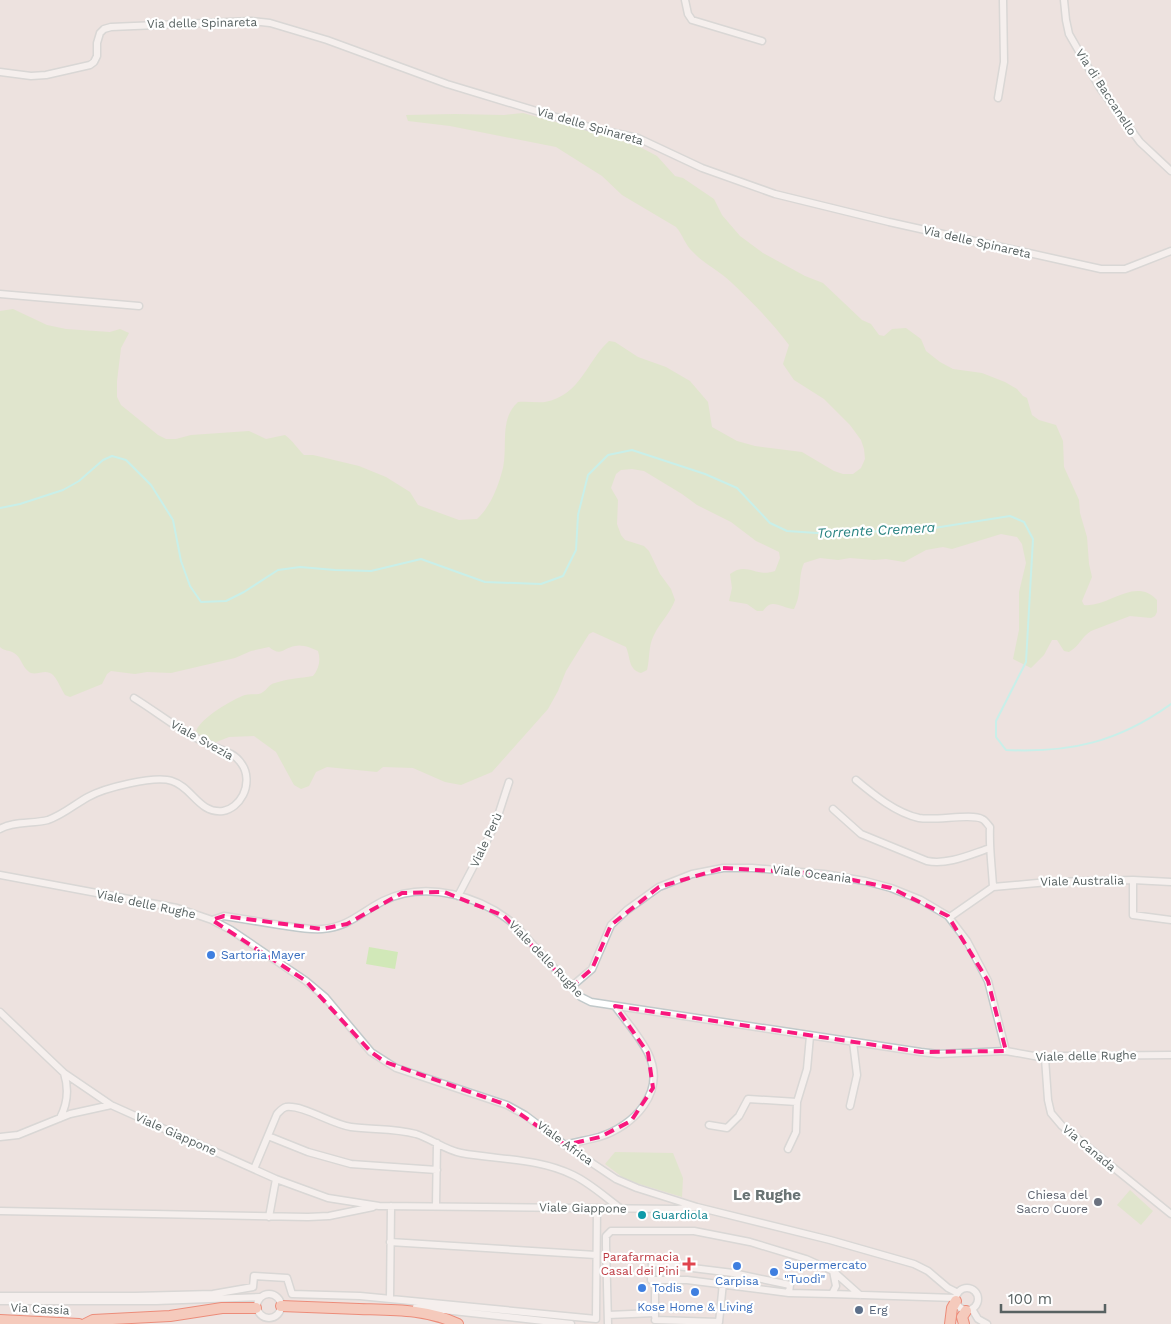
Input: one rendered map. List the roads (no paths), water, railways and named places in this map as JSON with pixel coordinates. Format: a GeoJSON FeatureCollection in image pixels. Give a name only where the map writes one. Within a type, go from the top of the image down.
{"type":"FeatureCollection","features":[{"type":"Feature","properties":{"kind":"highway"},"geometry":{"type":"LineString","coordinates":[[950,1324],[952,1308],[956,1298]]}},
{"type":"Feature","properties":{"kind":"highway"},"geometry":{"type":"LineString","coordinates":[[280,1304],[426,1312],[442,1316],[458,1324]]}},
{"type":"Feature","properties":{"kind":"highway"},"geometry":{"type":"LineString","coordinates":[[85,1324],[93,1320],[170,1316],[222,1308],[256,1308]]}},
{"type":"Feature","properties":{"kind":"highway"},"geometry":{"type":"LineString","coordinates":[[964,1324],[962,1317],[969,1310]]}},
{"type":"Feature","properties":{"kind":"highway","name":"Via Cassia"},"geometry":{"type":"LineString","coordinates":[[0,1320],[80,1324]]}},
{"type":"Feature","properties":{"kind":"street"},"geometry":{"type":"LineString","coordinates":[[685,0],[686,10],[692,20],[762,41]]}},
{"type":"Feature","properties":{"kind":"street"},"geometry":{"type":"LineString","coordinates":[[998,98],[1004,62],[1003,0]]}},
{"type":"Feature","properties":{"kind":"street","name":"Via di Baccanello"},"geometry":{"type":"LineString","coordinates":[[1064,0],[1066,20],[1070,34],[1100,88],[1140,142],[1171,171]]}},
{"type":"Feature","properties":{"kind":"street","name":"Via delle Spinareta"},"geometry":{"type":"LineString","coordinates":[[0,72],[46,76],[90,65],[97,56],[97,43],[100,33],[110,26],[264,22],[327,40],[447,84],[596,129],[638,138],[702,168],[789,198],[1107,270],[1125,269],[1171,251]]}},
{"type":"Feature","properties":{"kind":"street"},"geometry":{"type":"LineString","coordinates":[[0,294],[139,306]]}},
{"type":"Feature","properties":{"kind":"street","name":"Viale Svezia"},"geometry":{"type":"LineString","coordinates":[[0,828],[52,818],[89,796],[106,790],[127,784],[163,779],[172,780],[181,785],[210,810],[226,811],[239,802],[244,792],[246,776],[244,768],[237,758],[187,734],[134,698]]}},
{"type":"Feature","properties":{"kind":"street"},"geometry":{"type":"LineString","coordinates":[[856,780],[894,808],[918,818],[936,820],[968,817],[981,818],[990,827],[992,887],[950,917]]}},
{"type":"Feature","properties":{"kind":"street","name":"Viale Perù"},"geometry":{"type":"LineString","coordinates":[[458,896],[495,824],[509,782]]}},
{"type":"Feature","properties":{"kind":"street"},"geometry":{"type":"LineString","coordinates":[[833,809],[861,834],[927,861],[936,863],[947,862],[990,848]]}},
{"type":"Feature","properties":{"kind":"street","name":"Viale Oceania"},"geometry":{"type":"LineString","coordinates":[[571,987],[592,969],[611,925],[627,910],[659,887],[692,874],[723,868],[752,868],[815,873],[865,881],[892,888],[921,900],[950,917],[967,941],[988,981],[1006,1051]]}},
{"type":"Feature","properties":{"kind":"street","name":"Viale delle Rughe"},"geometry":{"type":"LineString","coordinates":[[0,875],[177,908],[212,920],[224,916],[302,928],[322,929],[347,924],[383,901],[402,893],[444,892],[488,907],[504,916],[515,925],[581,997],[592,1002],[938,1054],[1006,1051],[1045,1058],[1060,1056],[1171,1055]]}},
{"type":"Feature","properties":{"kind":"street"},"geometry":{"type":"LineString","coordinates":[[1133,880],[1133,916],[1171,920]]}},
{"type":"Feature","properties":{"kind":"street","name":"Viale Australia"},"geometry":{"type":"LineString","coordinates":[[992,887],[1048,882],[1133,880],[1171,882]]}},
{"type":"Feature","properties":{"kind":"street","name":"Viale Africa"},"geometry":{"type":"LineString","coordinates":[[212,920],[231,930],[306,981],[325,997],[371,1052],[396,1068],[507,1105],[525,1115],[565,1145],[616,1179],[637,1188],[697,1207],[830,1240],[914,1264],[928,1271],[948,1288],[956,1298],[959,1307],[969,1310],[978,1319],[987,1324]]}},
{"type":"Feature","properties":{"kind":"street"},"geometry":{"type":"LineString","coordinates":[[565,1145],[600,1136],[631,1121],[646,1104],[653,1088],[654,1072],[648,1054],[616,1006]]}},
{"type":"Feature","properties":{"kind":"street","name":"Viale Giappone"},"geometry":{"type":"LineString","coordinates":[[0,1012],[64,1073],[111,1106],[254,1169],[328,1198],[379,1206],[621,1209],[697,1207]]}},
{"type":"Feature","properties":{"kind":"street"},"geometry":{"type":"LineString","coordinates":[[788,1149],[796,1132],[797,1102],[807,1070],[810,1036]]}},
{"type":"Feature","properties":{"kind":"street"},"geometry":{"type":"LineString","coordinates":[[850,1106],[857,1075],[853,1042]]}},
{"type":"Feature","properties":{"kind":"street","name":"Via Canada"},"geometry":{"type":"LineString","coordinates":[[1045,1058],[1048,1100],[1051,1113],[1062,1126],[1171,1214]]}},
{"type":"Feature","properties":{"kind":"street"},"geometry":{"type":"LineString","coordinates":[[60,1118],[67,1100],[64,1073]]}},
{"type":"Feature","properties":{"kind":"street"},"geometry":{"type":"LineString","coordinates":[[709,1125],[727,1128],[739,1116],[748,1099],[797,1102]]}},
{"type":"Feature","properties":{"kind":"street"},"geometry":{"type":"LineString","coordinates":[[0,1137],[18,1135],[79,1112],[111,1106]]}},
{"type":"Feature","properties":{"kind":"street"},"geometry":{"type":"LineString","coordinates":[[254,1169],[279,1112],[286,1107],[311,1113],[339,1125],[405,1132],[425,1137],[450,1150],[462,1153],[529,1161],[560,1170],[574,1175],[621,1209]]}},
{"type":"Feature","properties":{"kind":"street"},"geometry":{"type":"LineString","coordinates":[[268,1136],[308,1152],[351,1164],[436,1170]]}},
{"type":"Feature","properties":{"kind":"street"},"geometry":{"type":"LineString","coordinates":[[436,1206],[437,1143]]}},
{"type":"Feature","properties":{"kind":"street"},"geometry":{"type":"LineString","coordinates":[[269,1217],[276,1178]]}},
{"type":"Feature","properties":{"kind":"street","name":"Viale Giappone"},"geometry":{"type":"LineString","coordinates":[[0,1211],[269,1217],[329,1216],[379,1206]]}},
{"type":"Feature","properties":{"kind":"street"},"geometry":{"type":"LineString","coordinates":[[390,1299],[391,1206]]}},
{"type":"Feature","properties":{"kind":"street"},"geometry":{"type":"LineString","coordinates":[[0,1296],[214,1294],[253,1287],[254,1276],[287,1278],[292,1294],[390,1299],[596,1319],[597,1208]]}},
{"type":"Feature","properties":{"kind":"street"},"geometry":{"type":"LineString","coordinates":[[608,1324],[606,1236],[611,1230],[694,1231],[750,1242],[806,1259],[833,1271],[862,1296]]}},
{"type":"Feature","properties":{"kind":"street"},"geometry":{"type":"LineString","coordinates":[[390,1242],[596,1255]]}},
{"type":"Feature","properties":{"kind":"street"},"geometry":{"type":"LineString","coordinates":[[789,1293],[790,1285],[742,1275],[652,1263],[652,1280],[687,1280],[789,1293],[832,1294],[836,1286],[833,1271]]}},
{"type":"Feature","properties":{"kind":"street"},"geometry":{"type":"LineString","coordinates":[[655,1280],[655,1319]]}},
{"type":"Feature","properties":{"kind":"street"},"geometry":{"type":"LineString","coordinates":[[608,1315],[718,1323],[723,1284]]}},
{"type":"Feature","properties":{"kind":"street","name":"Viale Africa"},"geometry":{"type":"LineString","coordinates":[[832,1294],[956,1298],[967,1288],[976,1293],[978,1303],[969,1310]]}},
{"type":"Feature","properties":{"kind":"street"},"geometry":{"type":"LineString","coordinates":[[0,1302],[166,1301],[260,1297],[272,1294],[278,1298],[280,1304],[278,1314],[267,1321],[256,1308],[260,1297]]}},
{"type":"Feature","properties":{"kind":"street"},"geometry":{"type":"LineString","coordinates":[[280,1304],[414,1307],[571,1324]]}},
{"type":"Feature","properties":{"kind":"waterway","name":"Torrente Cremera"},"geometry":{"type":"LineString","coordinates":[[0,508],[20,504],[63,490],[79,481],[103,460],[112,456],[126,460],[151,485],[173,520],[181,561],[190,586],[201,602],[226,601],[278,570],[300,567],[371,571],[421,559],[485,582],[541,584],[563,576],[576,550],[578,515],[588,475],[608,455],[632,450],[705,474],[737,488],[770,523],[787,531],[832,534],[934,528],[1010,516],[1024,522],[1033,539],[1026,662],[996,721],[996,737],[1006,750],[1052,749],[1073,747],[1093,742],[1132,728],[1171,704]]}},
{"type":"Feature","properties":{"kind":"place","name":"Sartoria Mayer"},"geometry":{"type":"Point","coordinates":[211,955]}},
{"type":"Feature","properties":{"kind":"place","name":"Chiesa del Sacro Cuore"},"geometry":{"type":"Point","coordinates":[1098,1202]}},
{"type":"Feature","properties":{"kind":"place","name":"Guardiola"},"geometry":{"type":"Point","coordinates":[642,1215]}},
{"type":"Feature","properties":{"kind":"place","name":"Parafarmacia Casal dei Pini"},"geometry":{"type":"Point","coordinates":[689,1264]}},
{"type":"Feature","properties":{"kind":"place","name":"Carpisa"},"geometry":{"type":"Point","coordinates":[737,1266]}},
{"type":"Feature","properties":{"kind":"place","name":"Supermercato \"Tuodì\""},"geometry":{"type":"Point","coordinates":[774,1272]}},
{"type":"Feature","properties":{"kind":"place","name":"Todis"},"geometry":{"type":"Point","coordinates":[642,1288]}},
{"type":"Feature","properties":{"kind":"place","name":"Kose Home & Living"},"geometry":{"type":"Point","coordinates":[695,1292]}},
{"type":"Feature","properties":{"kind":"place","name":"Erg"},"geometry":{"type":"Point","coordinates":[859,1310]}},
{"type":"Feature","properties":{"kind":"district","name":"Le Rughe"},"geometry":{"type":"Point","coordinates":[767,1195]}}]}
